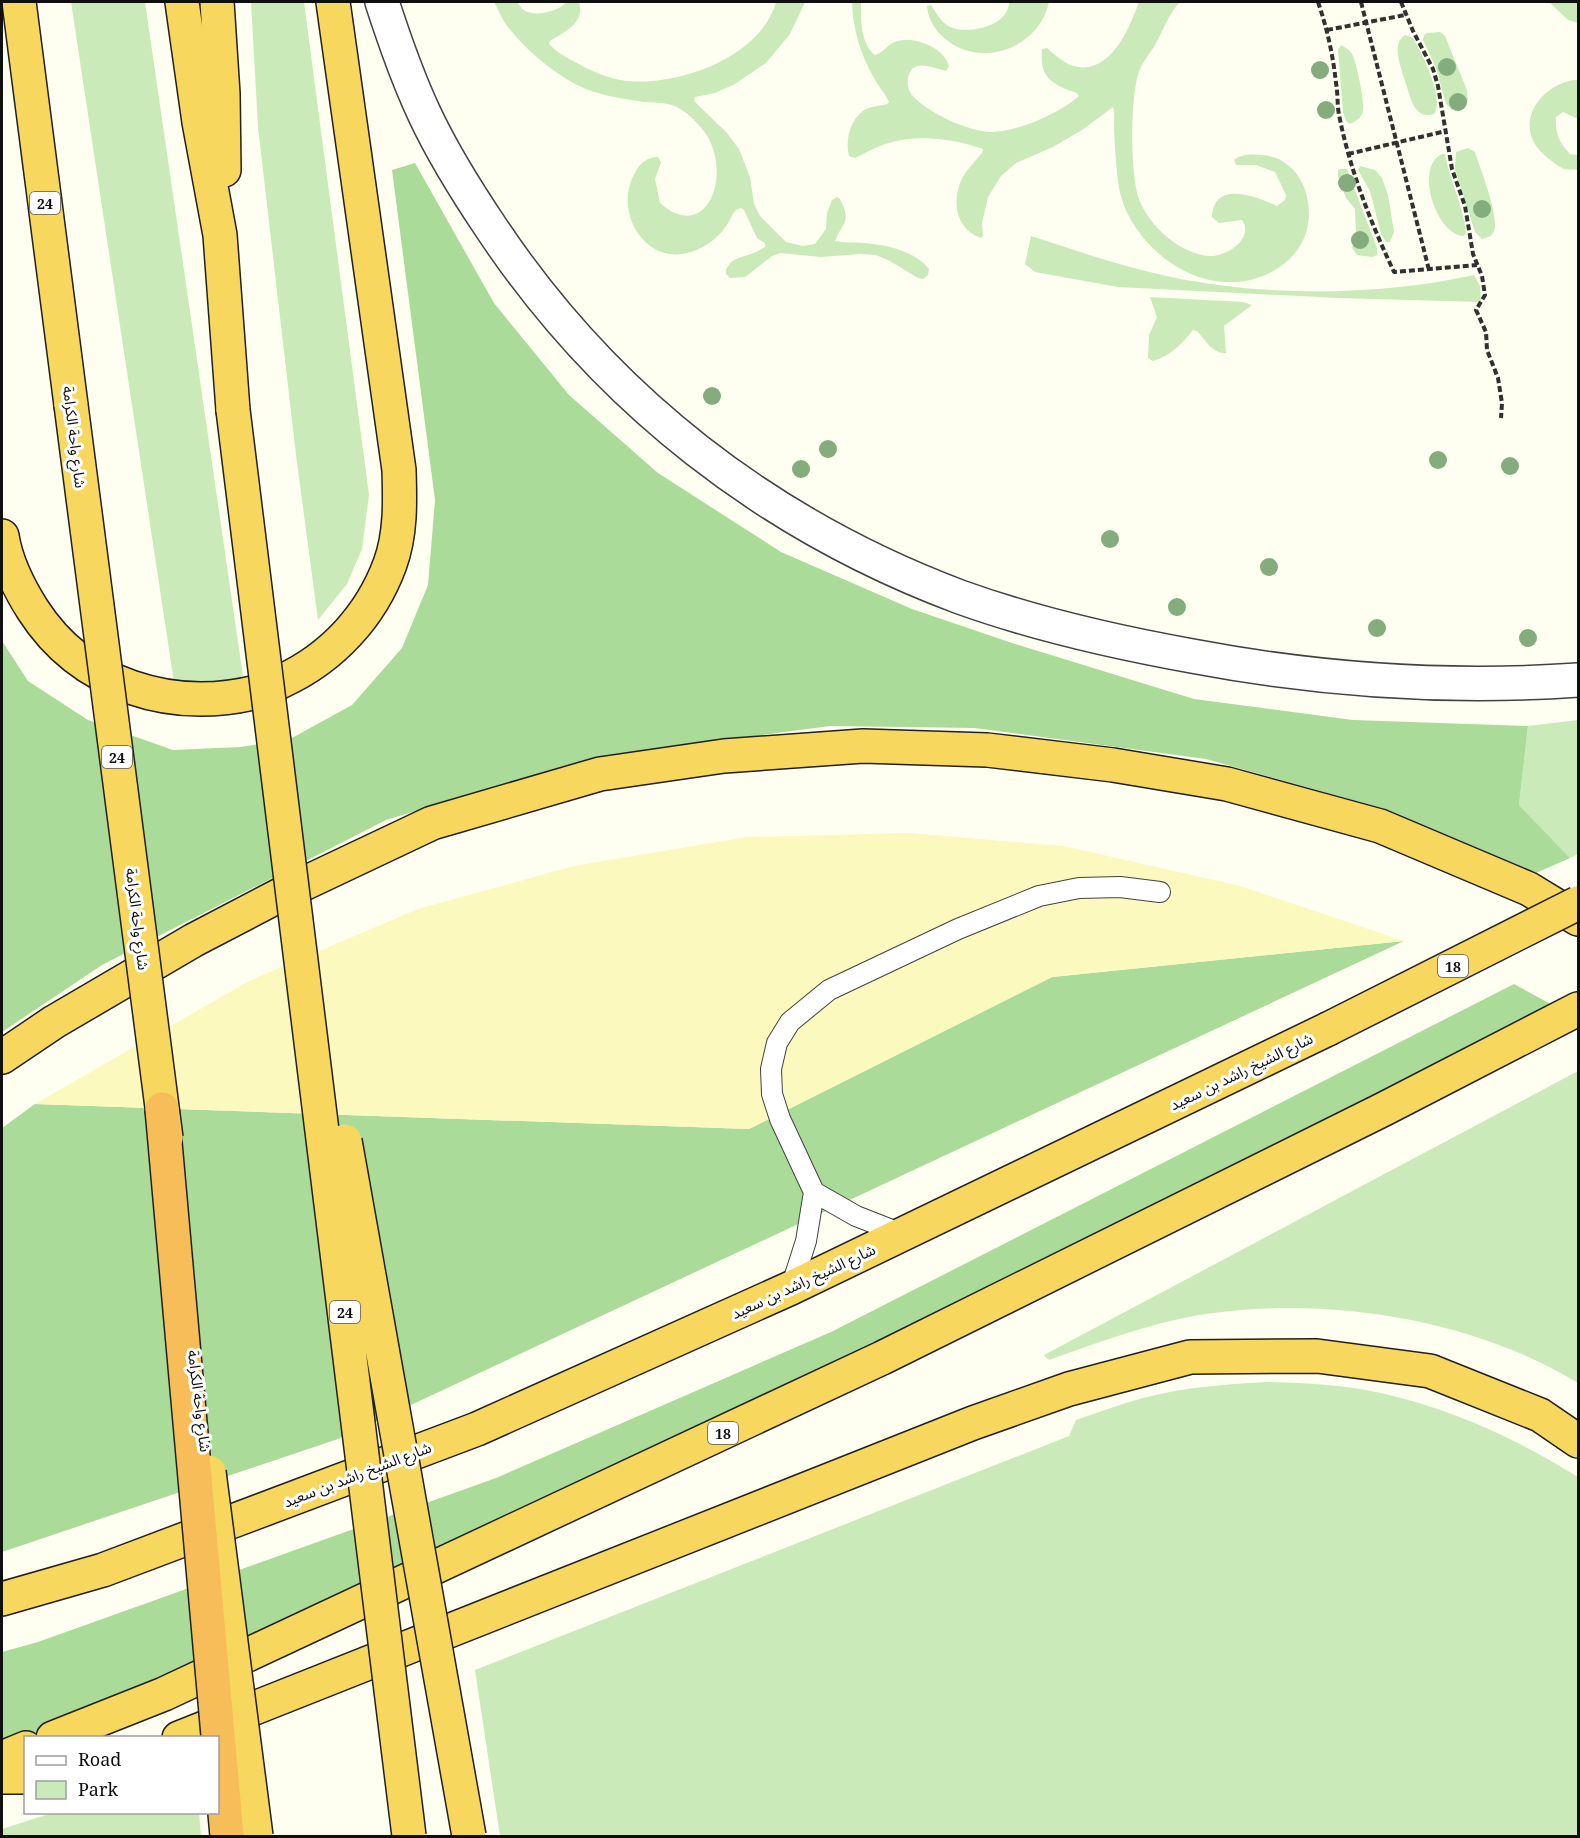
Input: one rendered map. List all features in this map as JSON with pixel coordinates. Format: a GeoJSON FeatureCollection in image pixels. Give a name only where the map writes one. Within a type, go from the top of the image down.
{"type":"FeatureCollection","features":[{"type":"Feature","properties":{"kind":"highway","name":"شارع واحة الكرامة"},"geometry":{"type":"LineString","coordinates":[[19,2],[256,1836]]}},
{"type":"Feature","properties":{"kind":"highway","name":"24"},"geometry":{"type":"LineString","coordinates":[[182,2],[199,122],[220,235],[233,410],[409,1836]]}},
{"type":"Feature","properties":{"kind":"highway"},"geometry":{"type":"LineString","coordinates":[[217,2],[223,94],[224,162],[224,201],[220,235]]}},
{"type":"Feature","properties":{"kind":"highway"},"geometry":{"type":"LineString","coordinates":[[2,536],[18,587],[44,627],[78,660],[88,666],[119,683],[165,697],[212,699],[259,691],[303,672],[340,643],[370,606],[391,563],[400,517],[399,470],[333,2]]}},
{"type":"Feature","properties":{"kind":"highway"},"geometry":{"type":"LineString","coordinates":[[2,1057],[54,1022],[194,940],[282,894],[432,823],[600,774],[724,756],[863,746],[987,750],[1113,765],[1227,784],[1380,826],[1529,889],[1578,919]]}},
{"type":"Feature","properties":{"kind":"highway"},"geometry":{"type":"LineString","coordinates":[[281,788],[469,1836]]}},
{"type":"Feature","properties":{"kind":"highway","name":"شارع الشيخ راشد بن سعيد"},"geometry":{"type":"LineString","coordinates":[[2,1599],[104,1570],[477,1429],[791,1288],[1328,1029],[1578,903]]}},
{"type":"Feature","properties":{"kind":"highway","name":"18"},"geometry":{"type":"LineString","coordinates":[[56,1736],[164,1694],[882,1359],[1384,1109],[1578,1009]]}},
{"type":"Feature","properties":{"kind":"highway"},"geometry":{"type":"LineString","coordinates":[[162,1109],[218,1736]]}},
{"type":"Feature","properties":{"kind":"highway"},"geometry":{"type":"LineString","coordinates":[[182,1736],[973,1423],[1069,1389],[1190,1357],[1317,1356],[1430,1371],[1540,1415],[1578,1441]]}},
{"type":"Feature","properties":{"kind":"highway"},"geometry":{"type":"LineString","coordinates":[[219,1747],[227,1836]]}},
{"type":"Feature","properties":{"kind":"highway"},"geometry":{"type":"LineString","coordinates":[[2,1758],[24,1749]]}},
{"type":"Feature","properties":{"kind":"highway"},"geometry":{"type":"LineString","coordinates":[[2,1778],[24,1777]]}},
{"type":"Feature","properties":{"kind":"street"},"geometry":{"type":"LineString","coordinates":[[382,2],[398,50],[424,114],[452,166],[506,250],[545,303],[593,358],[646,410],[748,488],[802,522],[887,566],[960,597],[1027,619],[1145,648],[1256,668],[1381,681],[1478,684],[1578,680]]}},
{"type":"Feature","properties":{"kind":"lane"},"geometry":{"type":"LineString","coordinates":[[791,1288],[806,1241],[814,1192],[780,1119],[772,1094],[771,1069],[777,1044],[790,1022],[809,1004],[829,990],[958,929],[1039,896],[1079,888],[1110,887],[1160,892]]}},
{"type":"Feature","properties":{"kind":"lane"},"geometry":{"type":"LineString","coordinates":[[814,1192],[856,1216],[902,1234]]}},
{"type":"Feature","properties":{"kind":"path"},"geometry":{"type":"LineString","coordinates":[[1318,2],[1327,30],[1339,112],[1348,154],[1376,233],[1394,272],[1477,265]]}},
{"type":"Feature","properties":{"kind":"path"},"geometry":{"type":"LineString","coordinates":[[1361,2],[1429,270]]}},
{"type":"Feature","properties":{"kind":"path"},"geometry":{"type":"LineString","coordinates":[[1401,2],[1405,15],[1433,69],[1438,86],[1452,169],[1465,206],[1473,254],[1482,276],[1485,295],[1476,310],[1486,332],[1487,350],[1498,378],[1502,403],[1501,418]]}},
{"type":"Feature","properties":{"kind":"path"},"geometry":{"type":"LineString","coordinates":[[1327,30],[1405,15]]}},
{"type":"Feature","properties":{"kind":"path"},"geometry":{"type":"LineString","coordinates":[[1348,154],[1446,131]]}},
{"type":"Feature","properties":{"kind":"green space"},"geometry":{"type":"Polygon","coordinates":[[[71,2],[145,2],[245,690],[175,689],[71,2]]]}},
{"type":"Feature","properties":{"kind":"green space"},"geometry":{"type":"Polygon","coordinates":[[[251,2],[304,2],[369,495],[362,549],[347,584],[318,620],[296,455],[258,127],[251,2]]]}},
{"type":"Feature","properties":{"kind":"green space"},"geometry":{"type":"Polygon","coordinates":[[[494,2],[517,2],[525,11],[537,13],[554,10],[566,2],[579,2],[577,21],[549,44],[565,56],[600,74],[627,81],[648,81],[693,73],[715,64],[754,38],[767,21],[776,2],[805,2],[790,34],[766,63],[735,84],[715,93],[695,97],[694,101],[727,133],[739,149],[750,177],[754,204],[760,216],[786,242],[803,246],[815,244],[826,229],[827,213],[832,200],[837,197],[844,207],[846,218],[835,241],[872,244],[908,253],[929,269],[928,275],[923,279],[918,278],[876,255],[821,257],[780,253],[772,256],[745,277],[730,278],[726,270],[731,263],[765,247],[765,243],[757,238],[741,208],[734,212],[720,234],[692,252],[671,254],[660,252],[650,246],[636,230],[629,211],[631,180],[640,165],[651,158],[658,157],[661,162],[655,179],[660,203],[676,214],[690,215],[702,210],[710,200],[717,168],[714,151],[706,134],[691,117],[676,107],[665,103],[644,102],[600,94],[575,84],[543,62],[515,35],[505,23],[494,2]]]}},
{"type":"Feature","properties":{"kind":"green space"},"geometry":{"type":"Polygon","coordinates":[[[852,2],[861,2],[864,37],[866,44],[875,55],[895,42],[910,40],[927,44],[946,59],[949,66],[946,71],[929,66],[918,66],[910,72],[908,85],[912,95],[927,108],[960,125],[991,132],[1026,125],[1060,109],[1079,96],[1076,92],[1054,83],[1046,75],[1042,64],[1042,49],[1047,48],[1070,65],[1084,67],[1096,65],[1115,49],[1139,2],[1180,2],[1142,65],[1136,84],[1133,117],[1134,172],[1143,209],[1167,237],[1188,250],[1210,256],[1224,253],[1242,240],[1245,227],[1242,220],[1219,223],[1212,217],[1215,205],[1220,198],[1228,194],[1238,194],[1277,206],[1285,200],[1286,195],[1275,172],[1256,165],[1236,165],[1234,160],[1250,155],[1275,158],[1288,165],[1298,175],[1304,188],[1309,218],[1300,246],[1292,257],[1276,270],[1257,278],[1235,282],[1212,281],[1190,274],[1170,262],[1152,247],[1137,229],[1126,209],[1118,181],[1113,107],[1082,130],[1053,147],[1016,163],[1001,176],[988,197],[981,238],[965,227],[960,220],[957,193],[964,175],[983,149],[948,140],[924,138],[900,140],[885,144],[855,158],[849,156],[848,138],[855,120],[866,109],[889,102],[874,78],[861,50],[852,2]]]}},
{"type":"Feature","properties":{"kind":"green space"},"geometry":{"type":"Polygon","coordinates":[[[1009,2],[1049,2],[1043,19],[1020,43],[1004,50],[988,53],[971,52],[955,46],[941,35],[931,22],[927,6],[931,5],[950,27],[967,30],[995,23],[1007,10],[1009,2]]]}},
{"type":"Feature","properties":{"kind":"green space"},"geometry":{"type":"Polygon","coordinates":[[[1549,2],[1578,2],[1578,23],[1568,20],[1549,2]]]}},
{"type":"Feature","properties":{"kind":"green space"},"geometry":{"type":"Polygon","coordinates":[[[1440,32],[1445,36],[1467,90],[1468,100],[1465,107],[1459,111],[1452,110],[1446,104],[1436,68],[1423,40],[1427,33],[1440,32]]]}},
{"type":"Feature","properties":{"kind":"green space"},"geometry":{"type":"Polygon","coordinates":[[[1405,35],[1413,38],[1431,76],[1437,98],[1434,114],[1422,114],[1412,101],[1400,65],[1398,51],[1398,45],[1405,35]]]}},
{"type":"Feature","properties":{"kind":"green space"},"geometry":{"type":"Polygon","coordinates":[[[1341,45],[1350,51],[1354,58],[1363,99],[1361,115],[1350,124],[1346,121],[1343,112],[1338,50],[1341,45]]]}},
{"type":"Feature","properties":{"kind":"green space"},"geometry":{"type":"Polygon","coordinates":[[[1573,80],[1578,80],[1578,117],[1563,112],[1556,117],[1556,123],[1558,137],[1563,146],[1570,154],[1578,155],[1578,170],[1564,169],[1549,159],[1538,148],[1531,136],[1530,124],[1532,112],[1538,101],[1547,92],[1573,80]]]}},
{"type":"Feature","properties":{"kind":"green space"},"geometry":{"type":"Polygon","coordinates":[[[1468,148],[1475,152],[1495,219],[1494,232],[1482,239],[1475,232],[1455,169],[1456,152],[1468,148]]]}},
{"type":"Feature","properties":{"kind":"green space"},"geometry":{"type":"Polygon","coordinates":[[[1445,154],[1462,212],[1466,232],[1464,236],[1454,233],[1445,225],[1432,200],[1429,185],[1430,172],[1434,161],[1445,154]]]}},
{"type":"Feature","properties":{"kind":"green space"},"geometry":{"type":"Polygon","coordinates":[[[415,163],[494,303],[569,395],[658,473],[781,552],[912,609],[1012,643],[1194,699],[1353,720],[1528,726],[1519,805],[1570,858],[1536,873],[1381,808],[1206,759],[975,728],[830,726],[596,757],[386,820],[102,965],[2,1032],[2,641],[28,681],[88,720],[173,750],[241,747],[290,739],[352,705],[402,648],[428,585],[435,500],[392,170],[415,163]]]}},
{"type":"Feature","properties":{"kind":"green space"},"geometry":{"type":"Polygon","coordinates":[[[1360,166],[1375,170],[1382,178],[1388,195],[1394,232],[1390,242],[1386,242],[1381,234],[1370,191],[1358,170],[1360,166]]]}},
{"type":"Feature","properties":{"kind":"green space"},"geometry":{"type":"Polygon","coordinates":[[[1347,169],[1377,248],[1377,255],[1372,257],[1357,255],[1352,248],[1356,233],[1355,209],[1346,198],[1338,177],[1338,170],[1347,169]]]}},
{"type":"Feature","properties":{"kind":"green space"},"geometry":{"type":"Polygon","coordinates":[[[1031,236],[1153,273],[1207,284],[1245,288],[1284,291],[1361,290],[1438,282],[1474,275],[1480,286],[1481,302],[1338,298],[1118,287],[1035,272],[1025,264],[1031,236]]]}},
{"type":"Feature","properties":{"kind":"green space"},"geometry":{"type":"Polygon","coordinates":[[[1150,297],[1243,302],[1252,305],[1224,326],[1226,353],[1213,349],[1197,331],[1193,330],[1175,349],[1153,361],[1148,358],[1149,335],[1157,317],[1150,297]]]}},
{"type":"Feature","properties":{"kind":"green space"},"geometry":{"type":"Polygon","coordinates":[[[1578,720],[1578,854],[1570,858],[1519,805],[1528,726],[1578,720]]]}},
{"type":"Feature","properties":{"kind":"green space"},"geometry":{"type":"Polygon","coordinates":[[[1404,941],[338,1439],[2,1552],[2,1128],[35,1104],[749,1129],[1052,977],[1404,941]]]}},
{"type":"Feature","properties":{"kind":"green space"},"geometry":{"type":"Polygon","coordinates":[[[1514,984],[1558,1008],[854,1365],[68,1720],[2,1744],[2,1652],[38,1642],[496,1478],[831,1332],[1514,984]]]}},
{"type":"Feature","properties":{"kind":"green space"},"geometry":{"type":"Polygon","coordinates":[[[1578,1071],[1578,1383],[1534,1360],[1487,1341],[1437,1326],[1384,1315],[1332,1309],[1279,1308],[1228,1311],[1179,1319],[1146,1328],[1049,1360],[1044,1355],[1578,1071]]]}},
{"type":"Feature","properties":{"kind":"green space"},"geometry":{"type":"Polygon","coordinates":[[[1267,1382],[1353,1388],[1407,1400],[1458,1417],[1508,1438],[1578,1477],[1578,1836],[500,1836],[475,1670],[1069,1436],[1076,1420],[1165,1393],[1203,1387],[1267,1382]]]}},
{"type":"Feature","properties":{"kind":"green space"},"geometry":{"type":"Polygon","coordinates":[[[49,1814],[199,1814],[201,1836],[2,1836],[2,1829],[49,1814]]]}},
{"type":"Feature","properties":{"kind":"sand"},"geometry":{"type":"Polygon","coordinates":[[[909,833],[1064,846],[1240,886],[1404,941],[1052,977],[749,1129],[35,1104],[249,981],[418,909],[574,866],[747,837],[909,833]]]}}]}
